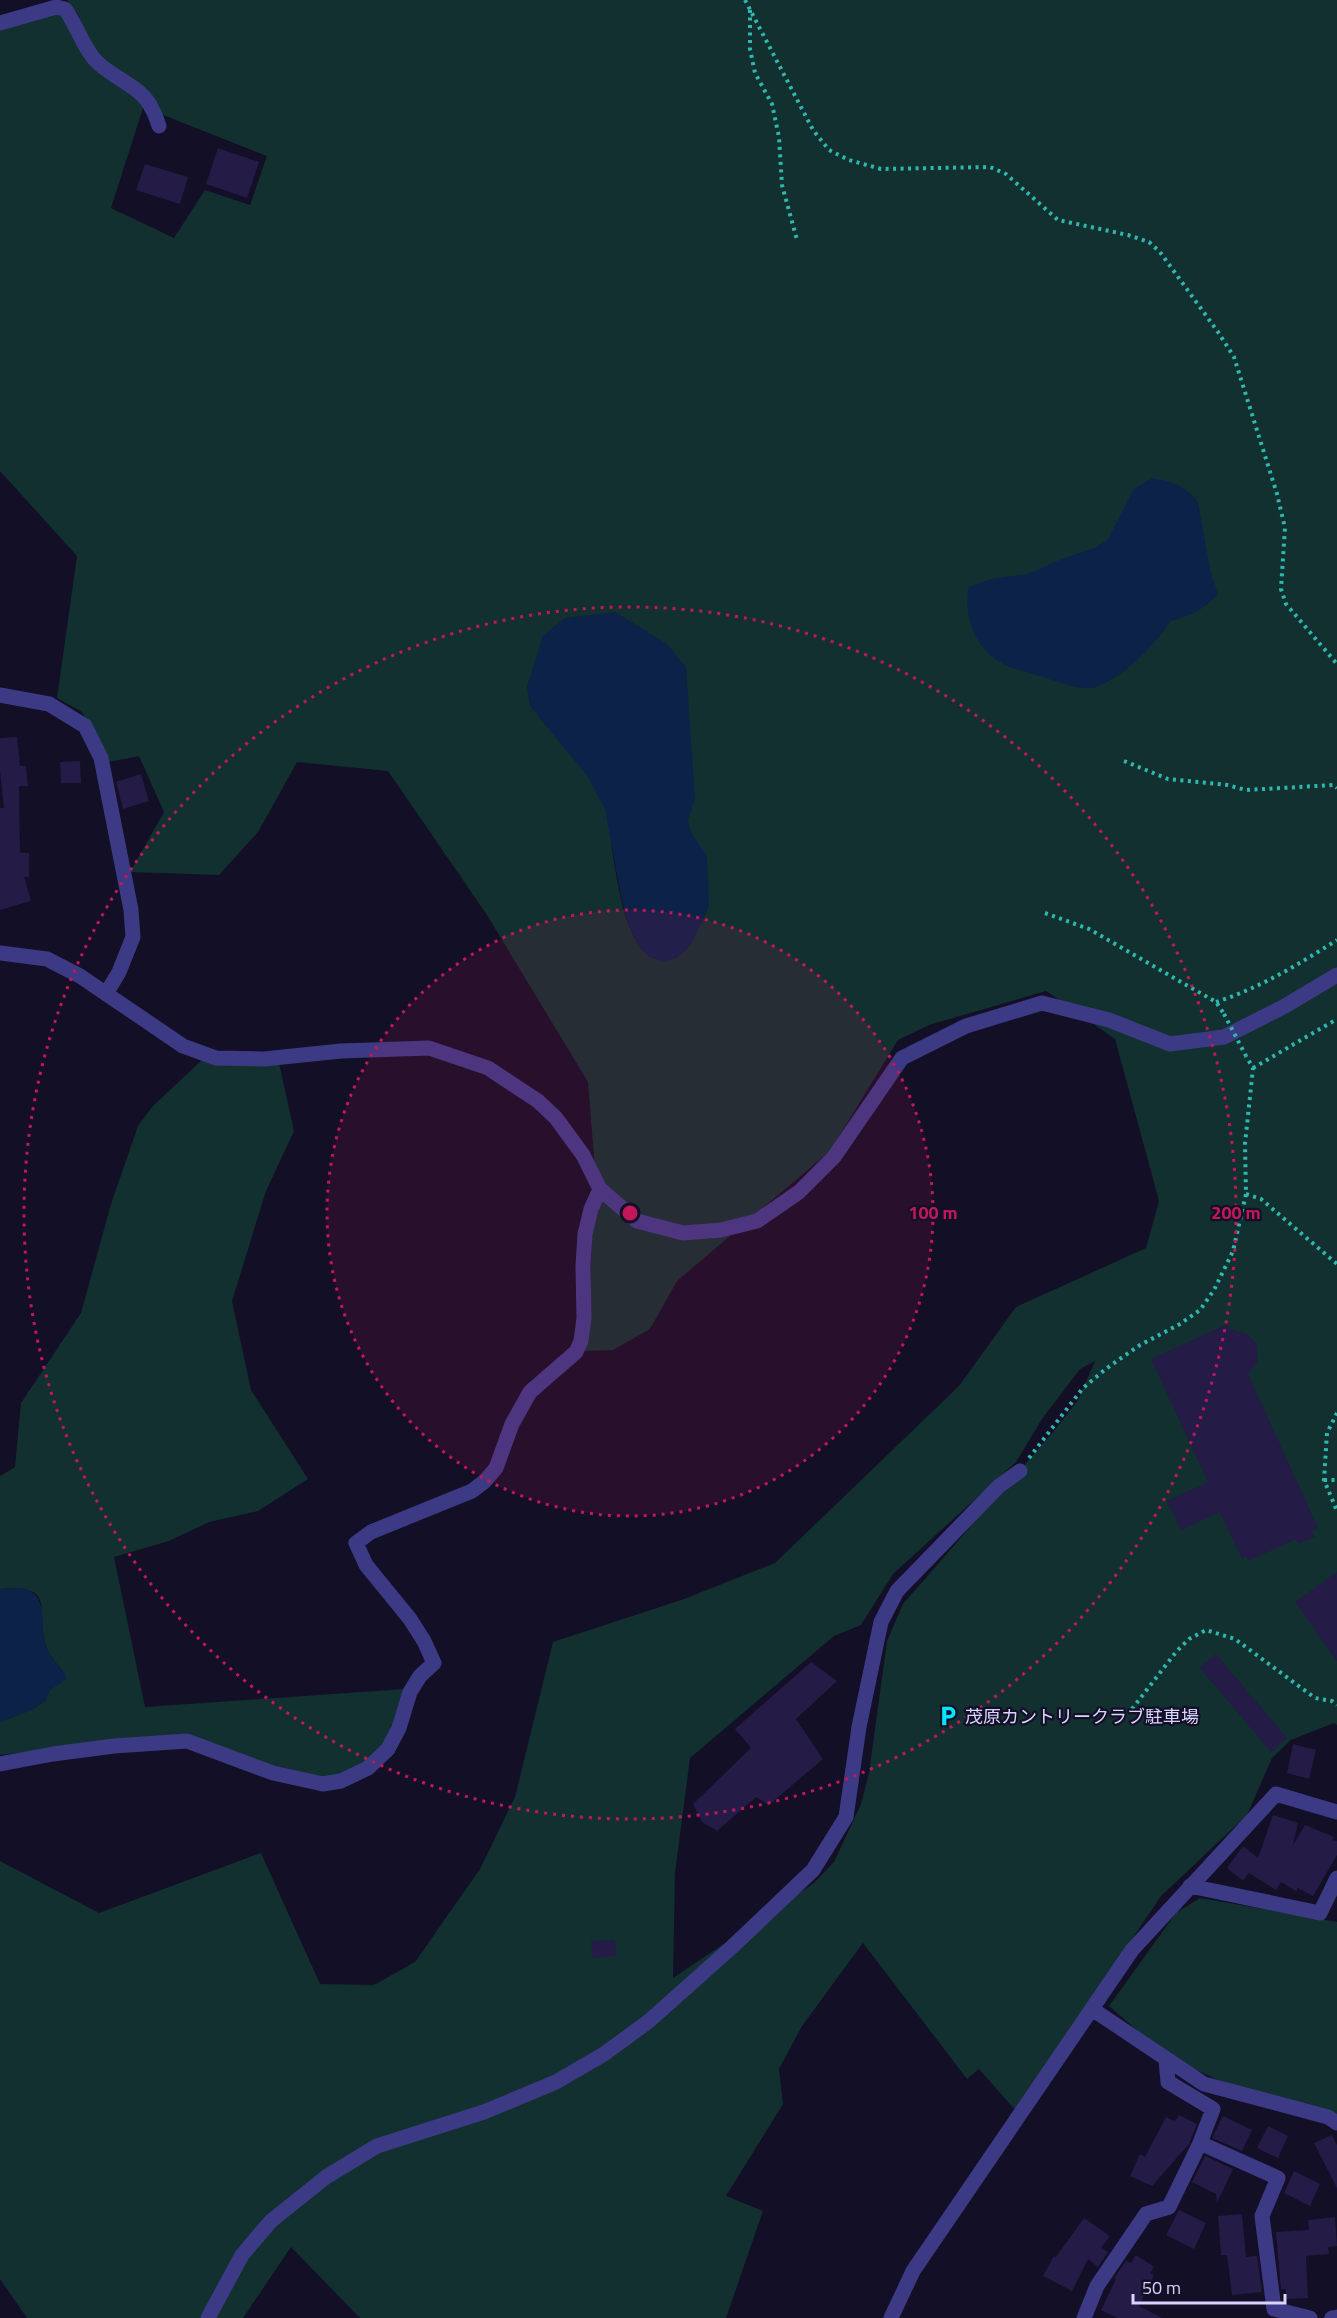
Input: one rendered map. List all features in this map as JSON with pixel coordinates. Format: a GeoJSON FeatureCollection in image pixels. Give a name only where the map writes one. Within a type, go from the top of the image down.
{"type":"FeatureCollection","features":[{"type":"Feature","properties":{"kind":"street"},"geometry":{"type":"LineString","coordinates":[[0,23],[56,7],[65,9],[95,60],[139,93],[152,106],[159,126]]}},
{"type":"Feature","properties":{"kind":"street"},"geometry":{"type":"LineString","coordinates":[[0,695],[49,704],[85,726],[100,758],[130,910],[133,937],[119,972],[106,994]]}},
{"type":"Feature","properties":{"kind":"street"},"geometry":{"type":"LineString","coordinates":[[0,953],[47,960],[80,975],[183,1046],[216,1058],[264,1059],[341,1051],[429,1048],[488,1068],[538,1101],[556,1118],[583,1155],[600,1189],[637,1221],[682,1233],[721,1230],[757,1221],[799,1192],[834,1157],[902,1058],[966,1026],[1042,1003],[1108,1020],[1170,1044],[1224,1036],[1337,975]]}},
{"type":"Feature","properties":{"kind":"street"},"geometry":{"type":"LineString","coordinates":[[0,1764],[114,1746],[188,1741],[273,1773],[323,1784],[355,1776],[379,1759],[388,1749],[399,1728],[410,1692],[420,1676],[434,1663],[410,1619],[366,1565],[356,1543],[371,1532],[472,1491],[485,1481],[496,1468],[512,1424],[530,1392],[576,1352],[581,1341],[584,1318],[582,1266],[585,1234],[591,1209],[600,1189]]}},
{"type":"Feature","properties":{"kind":"street"},"geometry":{"type":"LineString","coordinates":[[208,2318],[243,2255],[271,2221],[327,2178],[377,2146],[484,2112],[556,2082],[604,2054],[649,2021],[813,1870],[846,1817],[859,1727],[881,1622],[897,1591],[999,1486],[1020,1471]]}},
{"type":"Feature","properties":{"kind":"street"},"geometry":{"type":"LineString","coordinates":[[891,2318],[913,2271],[1132,1950],[1276,1794],[1337,1812]]}},
{"type":"Feature","properties":{"kind":"street"},"geometry":{"type":"LineString","coordinates":[[1190,1886],[1320,1913],[1337,1878]]}},
{"type":"Feature","properties":{"kind":"street"},"geometry":{"type":"LineString","coordinates":[[1092,2009],[1204,2084],[1328,2117],[1337,2123]]}},
{"type":"Feature","properties":{"kind":"street"},"geometry":{"type":"LineString","coordinates":[[1084,2318],[1097,2286],[1146,2214],[1168,2207],[1200,2143],[1213,2109],[1168,2082],[1166,2060]]}},
{"type":"Feature","properties":{"kind":"street"},"geometry":{"type":"LineString","coordinates":[[1200,2143],[1278,2178],[1262,2216],[1274,2309],[1310,2318]]}},
{"type":"Feature","properties":{"kind":"street"},"geometry":{"type":"LineString","coordinates":[[1332,2318],[1337,2316]]}},
{"type":"Feature","properties":{"kind":"path"},"geometry":{"type":"LineString","coordinates":[[745,0],[813,130],[829,150],[849,160],[881,169],[990,167],[1006,174],[1045,211],[1058,220],[1128,235],[1149,243],[1160,252],[1218,332],[1233,357],[1277,494],[1285,528],[1281,590],[1286,604],[1337,664]]}},
{"type":"Feature","properties":{"kind":"path"},"geometry":{"type":"LineString","coordinates":[[750,9],[750,49],[755,73],[772,104],[779,137],[782,185],[797,240]]}},
{"type":"Feature","properties":{"kind":"path"},"geometry":{"type":"LineString","coordinates":[[1124,761],[1168,779],[1227,785],[1246,790],[1334,785],[1337,788]]}},
{"type":"Feature","properties":{"kind":"path"},"geometry":{"type":"LineString","coordinates":[[1020,1471],[1083,1388],[1140,1345],[1180,1324],[1200,1310],[1214,1290],[1233,1251],[1246,1194],[1245,1144],[1253,1068],[1216,1002],[1089,929],[1045,913]]}},
{"type":"Feature","properties":{"kind":"path"},"geometry":{"type":"LineString","coordinates":[[1216,1002],[1240,994],[1297,965],[1337,940]]}},
{"type":"Feature","properties":{"kind":"path"},"geometry":{"type":"LineString","coordinates":[[1253,1068],[1337,1018]]}},
{"type":"Feature","properties":{"kind":"path"},"geometry":{"type":"LineString","coordinates":[[1246,1194],[1261,1200],[1337,1264]]}},
{"type":"Feature","properties":{"kind":"path"},"geometry":{"type":"LineString","coordinates":[[1337,1413],[1327,1433],[1324,1479],[1337,1511]]}},
{"type":"Feature","properties":{"kind":"path"},"geometry":{"type":"LineString","coordinates":[[1324,1479],[1337,1480]]}},
{"type":"Feature","properties":{"kind":"path"},"geometry":{"type":"LineString","coordinates":[[1132,1709],[1189,1638],[1206,1630],[1235,1639],[1315,1698],[1332,1701],[1337,1705]]}},
{"type":"Feature","properties":{"kind":"green space"},"geometry":{"type":"Polygon","coordinates":[[[67,0],[1337,0],[1337,1725],[1334,1723],[1291,1740],[1272,1758],[1247,1815],[1161,1896],[1016,2111],[979,2069],[967,2079],[863,1943],[802,2026],[779,2069],[783,2104],[726,2196],[763,2211],[726,2318],[360,2318],[291,2247],[243,2318],[27,2318],[0,2279],[0,1861],[99,1913],[261,1853],[320,1984],[374,1985],[415,1962],[480,1869],[515,1797],[553,1642],[684,1599],[775,1563],[959,1386],[1016,1307],[1146,1248],[1159,1201],[1115,1039],[1046,991],[929,1025],[898,1040],[830,1151],[677,1281],[650,1329],[613,1350],[584,1351],[589,1325],[592,1235],[598,1207],[588,1082],[487,915],[388,771],[297,762],[258,832],[219,875],[130,872],[164,812],[139,756],[109,762],[82,712],[57,698],[77,556],[0,471],[0,29],[57,12],[121,83],[144,105],[111,208],[174,238],[205,190],[250,205],[267,156],[163,115],[104,64],[89,41],[78,14],[67,0]],[[611,844],[627,919],[632,933],[649,957],[611,844]],[[1095,1361],[1080,1369],[1042,1419],[1016,1462],[893,1574],[861,1625],[834,1636],[690,1758],[675,1873],[673,1978],[814,1883],[834,1862],[861,1804],[869,1773],[887,1641],[903,1604],[1054,1431],[1078,1400],[1095,1361]]]}},
{"type":"Feature","properties":{"kind":"green space"},"geometry":{"type":"Polygon","coordinates":[[[203,1059],[279,1063],[294,1131],[266,1191],[232,1301],[251,1390],[308,1479],[258,1511],[209,1522],[169,1541],[114,1557],[145,1707],[405,1689],[394,1728],[382,1750],[363,1765],[338,1778],[319,1779],[274,1770],[170,1735],[0,1755],[0,1722],[33,1709],[46,1700],[49,1691],[65,1674],[46,1646],[41,1602],[37,1595],[18,1589],[0,1589],[0,1476],[15,1467],[21,1403],[81,1313],[111,1204],[138,1126],[153,1106],[203,1059]]]}},
{"type":"Feature","properties":{"kind":"green space"},"geometry":{"type":"Polygon","coordinates":[[[1200,1898],[1337,1922],[1337,2116],[1247,2090],[1203,2073],[1162,2050],[1109,2006],[1176,1913],[1200,1898]]]}},
{"type":"Feature","properties":{"kind":"water"},"geometry":{"type":"Polygon","coordinates":[[[1152,478],[1178,485],[1198,502],[1211,574],[1218,594],[1197,611],[1171,621],[1131,666],[1111,680],[1095,687],[1076,687],[1019,670],[997,660],[988,653],[970,623],[967,599],[969,587],[991,579],[1028,574],[1097,547],[1108,539],[1134,489],[1152,478]]]}},
{"type":"Feature","properties":{"kind":"water"},"geometry":{"type":"Polygon","coordinates":[[[615,612],[667,644],[686,667],[695,798],[688,821],[691,832],[707,856],[709,906],[691,945],[677,958],[664,962],[649,957],[641,949],[629,926],[621,897],[605,809],[588,777],[530,706],[527,687],[543,635],[566,618],[615,612]]]}},
{"type":"Feature","properties":{"kind":"water"},"geometry":{"type":"Polygon","coordinates":[[[20,1588],[30,1591],[40,1603],[46,1646],[66,1679],[49,1691],[46,1700],[33,1709],[0,1722],[0,1589],[20,1588]]]}},
{"type":"Feature","properties":{"kind":"building"},"geometry":{"type":"Polygon","coordinates":[[[218,148],[259,162],[247,198],[206,184],[218,148]]]}},
{"type":"Feature","properties":{"kind":"building"},"geometry":{"type":"Polygon","coordinates":[[[145,164],[188,177],[180,204],[136,190],[145,164]]]}},
{"type":"Feature","properties":{"kind":"building"},"geometry":{"type":"Polygon","coordinates":[[[17,737],[20,766],[26,766],[28,786],[19,786],[20,853],[29,853],[29,877],[24,877],[31,901],[0,910],[0,808],[4,808],[0,771],[0,738],[17,737]]]}},
{"type":"Feature","properties":{"kind":"building"},"geometry":{"type":"Polygon","coordinates":[[[80,761],[81,783],[61,783],[60,762],[80,761]]]}},
{"type":"Feature","properties":{"kind":"building"},"geometry":{"type":"Polygon","coordinates":[[[141,774],[149,801],[123,809],[116,782],[141,774]]]}},
{"type":"Feature","properties":{"kind":"building"},"geometry":{"type":"Polygon","coordinates":[[[1228,1324],[1230,1329],[1247,1334],[1256,1343],[1257,1363],[1248,1374],[1318,1528],[1312,1531],[1315,1537],[1298,1544],[1296,1539],[1248,1561],[1246,1556],[1242,1559],[1220,1512],[1181,1530],[1167,1501],[1208,1482],[1151,1359],[1228,1324]]]}},
{"type":"Feature","properties":{"kind":"building"},"geometry":{"type":"Polygon","coordinates":[[[1337,1572],[1337,1661],[1295,1602],[1337,1572]]]}},
{"type":"Feature","properties":{"kind":"building"},"geometry":{"type":"Polygon","coordinates":[[[1216,1654],[1287,1738],[1271,1752],[1200,1668],[1216,1654]]]}},
{"type":"Feature","properties":{"kind":"building"},"geometry":{"type":"Polygon","coordinates":[[[811,1662],[837,1681],[796,1719],[823,1759],[769,1805],[756,1797],[717,1831],[702,1822],[693,1804],[751,1748],[735,1729],[811,1662]]]}},
{"type":"Feature","properties":{"kind":"building"},"geometry":{"type":"Polygon","coordinates":[[[1293,1744],[1316,1750],[1309,1779],[1287,1773],[1293,1744]]]}},
{"type":"Feature","properties":{"kind":"building"},"geometry":{"type":"Polygon","coordinates":[[[1273,1815],[1298,1823],[1293,1845],[1305,1825],[1334,1837],[1332,1840],[1337,1841],[1337,1855],[1313,1896],[1298,1888],[1296,1891],[1281,1882],[1276,1890],[1249,1873],[1243,1881],[1227,1868],[1243,1846],[1258,1858],[1273,1815]]]}},
{"type":"Feature","properties":{"kind":"building"},"geometry":{"type":"Polygon","coordinates":[[[615,1940],[616,1956],[593,1958],[591,1941],[615,1940]]]}},
{"type":"Feature","properties":{"kind":"building"},"geometry":{"type":"Polygon","coordinates":[[[1179,2115],[1197,2124],[1189,2144],[1152,2186],[1130,2176],[1140,2154],[1145,2157],[1166,2117],[1175,2121],[1179,2115]]]}},
{"type":"Feature","properties":{"kind":"building"},"geometry":{"type":"Polygon","coordinates":[[[1223,2116],[1252,2130],[1242,2151],[1212,2138],[1223,2116]]]}},
{"type":"Feature","properties":{"kind":"building"},"geometry":{"type":"Polygon","coordinates":[[[1268,2126],[1288,2136],[1278,2158],[1257,2148],[1268,2126]]]}},
{"type":"Feature","properties":{"kind":"building"},"geometry":{"type":"Polygon","coordinates":[[[1332,2135],[1337,2145],[1337,2188],[1314,2143],[1332,2135]]]}},
{"type":"Feature","properties":{"kind":"building"},"geometry":{"type":"Polygon","coordinates":[[[1205,2156],[1233,2169],[1217,2203],[1216,2194],[1192,2182],[1205,2156]]]}},
{"type":"Feature","properties":{"kind":"building"},"geometry":{"type":"Polygon","coordinates":[[[1294,2171],[1320,2184],[1310,2206],[1284,2193],[1294,2171]]]}},
{"type":"Feature","properties":{"kind":"building"},"geometry":{"type":"Polygon","coordinates":[[[1179,2210],[1206,2223],[1194,2249],[1166,2235],[1179,2210]]]}},
{"type":"Feature","properties":{"kind":"building"},"geometry":{"type":"Polygon","coordinates":[[[1242,2214],[1246,2257],[1257,2256],[1262,2292],[1232,2295],[1227,2255],[1221,2255],[1218,2216],[1242,2214]]]}},
{"type":"Feature","properties":{"kind":"building"},"geometry":{"type":"Polygon","coordinates":[[[1335,2217],[1337,2246],[1328,2247],[1329,2254],[1306,2256],[1308,2298],[1286,2299],[1286,2289],[1281,2289],[1276,2232],[1309,2230],[1308,2220],[1335,2217]]]}},
{"type":"Feature","properties":{"kind":"building"},"geometry":{"type":"Polygon","coordinates":[[[1084,2218],[1110,2236],[1101,2248],[1108,2252],[1098,2267],[1088,2259],[1072,2291],[1043,2276],[1054,2256],[1056,2257],[1084,2218]]]}},
{"type":"Feature","properties":{"kind":"building"},"geometry":{"type":"Polygon","coordinates":[[[1136,2255],[1154,2267],[1150,2273],[1154,2275],[1139,2306],[1162,2318],[1117,2318],[1101,2310],[1116,2279],[1114,2278],[1126,2261],[1131,2263],[1136,2255]]]}},
{"type":"Feature","properties":{"kind":"place","name":"茂原カントリークラブ駐車場"},"geometry":{"type":"Point","coordinates":[948,1716]}}]}
